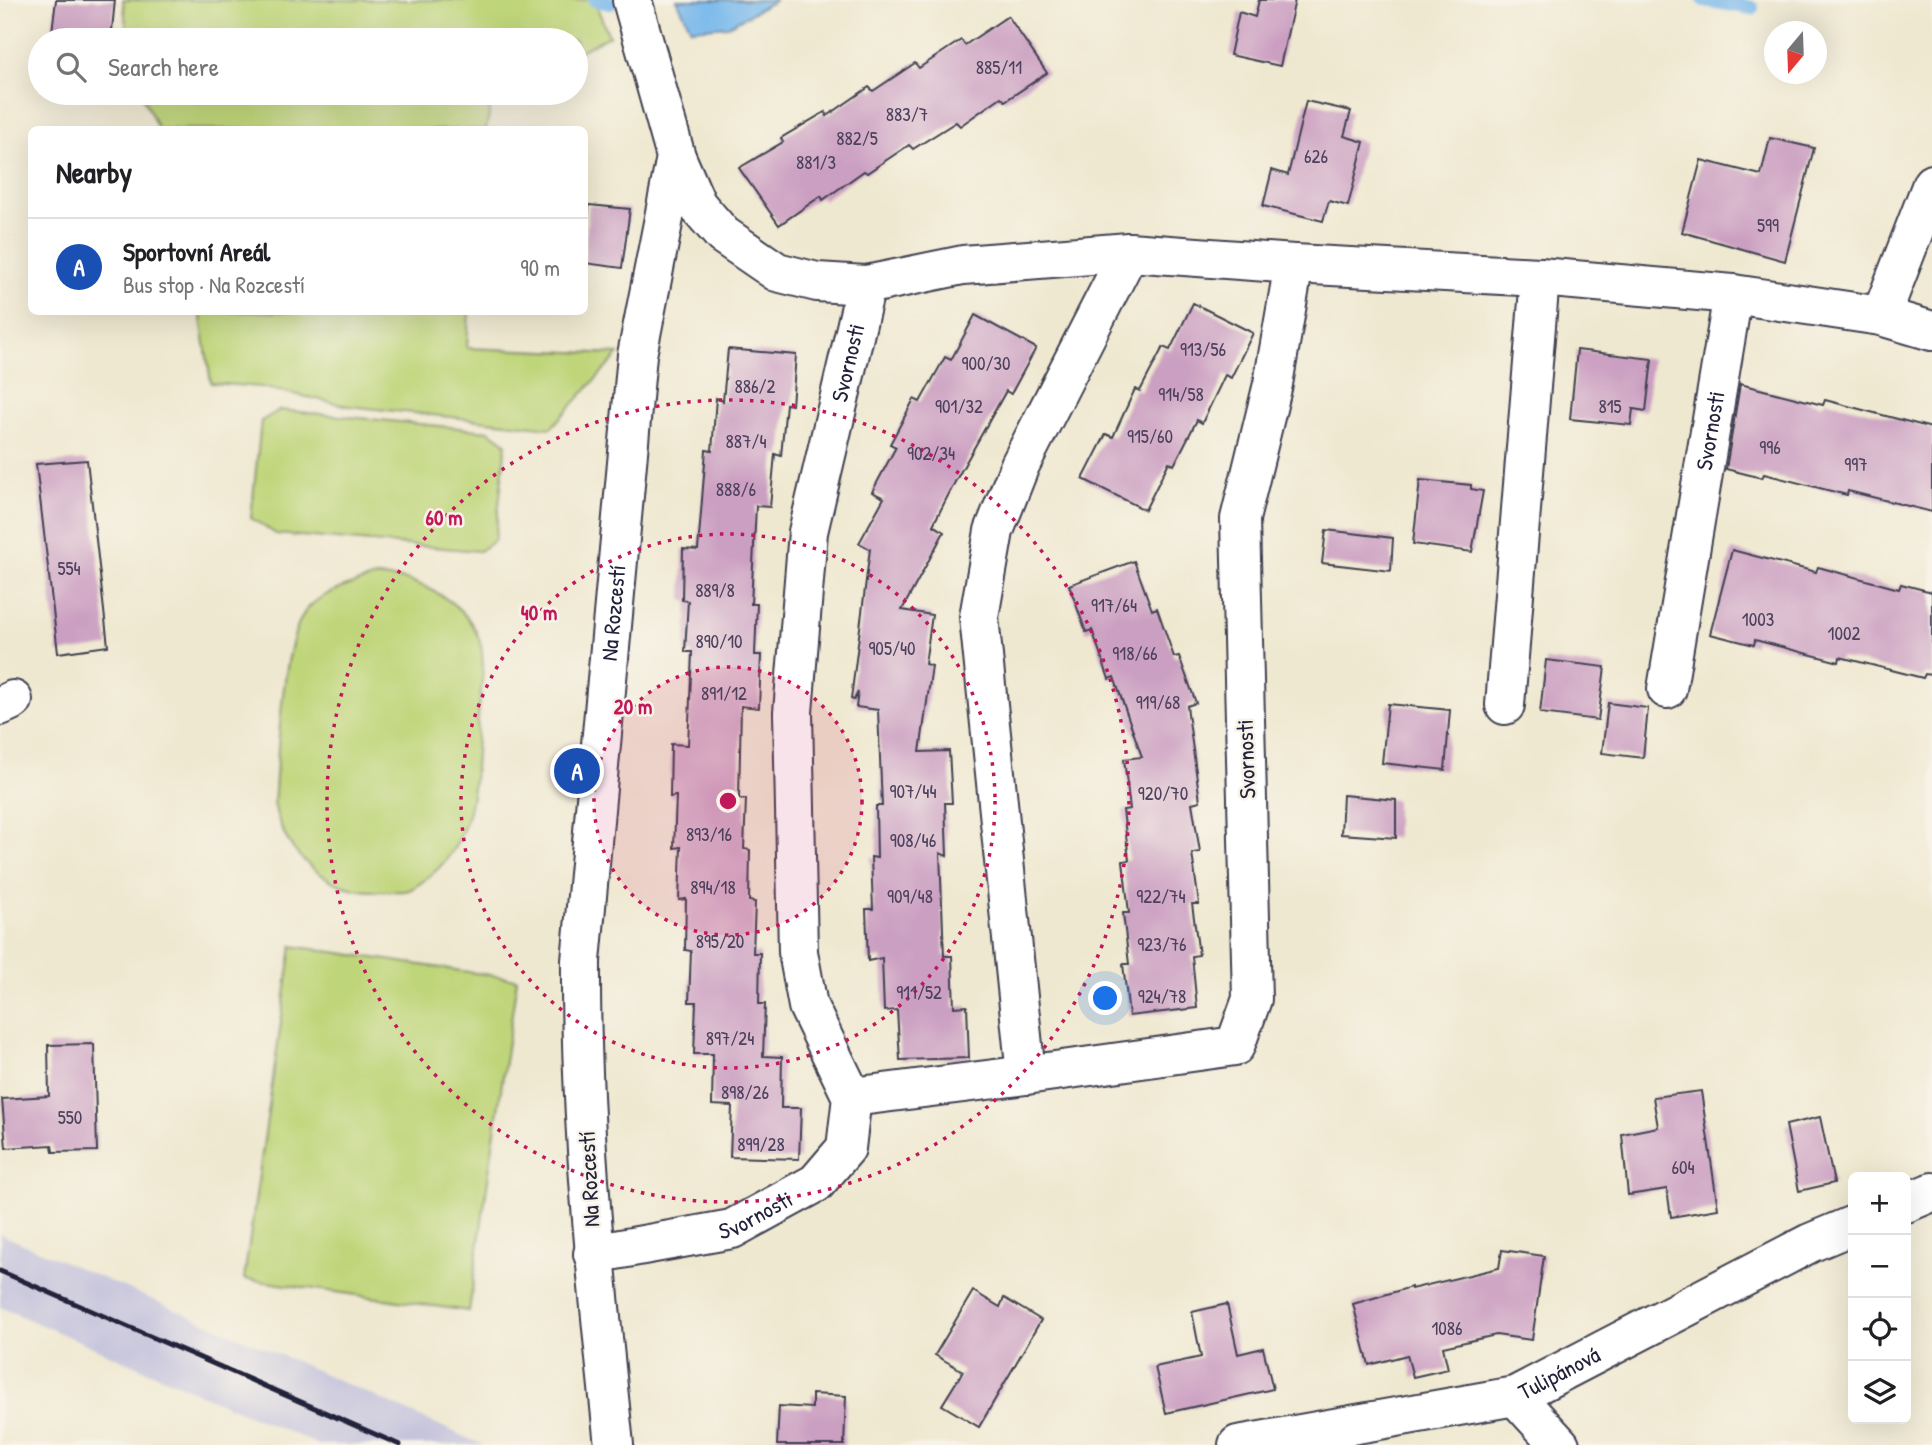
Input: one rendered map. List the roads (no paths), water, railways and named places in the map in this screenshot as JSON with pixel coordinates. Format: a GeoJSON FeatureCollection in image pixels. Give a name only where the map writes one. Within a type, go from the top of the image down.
{"type":"FeatureCollection","features":[{"type":"Feature","properties":{"kind":"street","name":"Na Rozcestí"},"geometry":{"type":"LineString","coordinates":[[614,1445],[593,1254],[581,1039],[582,961],[637,355],[676,157],[632,0]]}},
{"type":"Feature","properties":{"kind":"street"},"geometry":{"type":"LineString","coordinates":[[676,157],[697,205],[723,235],[777,272],[817,282],[866,285],[963,265],[1129,252],[1540,277],[1732,294],[1881,316],[1932,331]]}},
{"type":"Feature","properties":{"kind":"street"},"geometry":{"type":"LineString","coordinates":[[1881,316],[1932,184]]}},
{"type":"Feature","properties":{"kind":"street"},"geometry":{"type":"LineString","coordinates":[[1026,1075],[979,617],[994,531],[1020,465],[1129,252]]}},
{"type":"Feature","properties":{"kind":"street","name":"Svornosti"},"geometry":{"type":"LineString","coordinates":[[852,1097],[1235,1046],[1252,999],[1240,519],[1273,384],[1294,264]]}},
{"type":"Feature","properties":{"kind":"street"},"geometry":{"type":"LineString","coordinates":[[1505,705],[1540,277]]}},
{"type":"Feature","properties":{"kind":"street","name":"Svornosti"},"geometry":{"type":"LineString","coordinates":[[593,1254],[732,1229],[816,1183],[846,1148],[852,1097],[808,1006],[799,952],[793,712],[808,532],[866,285]]}},
{"type":"Feature","properties":{"kind":"street","name":"Svornosti"},"geometry":{"type":"LineString","coordinates":[[1667,690],[1732,294]]}},
{"type":"Feature","properties":{"kind":"street"},"geometry":{"type":"LineString","coordinates":[[1911,1201],[1932,1192]]}},
{"type":"Feature","properties":{"kind":"street","name":"Tulipánová"},"geometry":{"type":"LineString","coordinates":[[1238,1445],[1515,1396],[1810,1243],[1848,1227]]}},
{"type":"Feature","properties":{"kind":"street"},"geometry":{"type":"LineString","coordinates":[[1515,1396],[1560,1445]]}},
{"type":"Feature","properties":{"kind":"water"},"geometry":{"type":"Polygon","coordinates":[[[677,0],[776,0],[728,26],[691,29],[677,0]]]}},
{"type":"Feature","properties":{"kind":"waterway"},"geometry":{"type":"LineString","coordinates":[[595,0],[611,3]]}},
{"type":"Feature","properties":{"kind":"waterway"},"geometry":{"type":"LineString","coordinates":[[1704,0],[1752,8]]}},
{"type":"Feature","properties":{"kind":"railway"},"geometry":{"type":"LineString","coordinates":[[0,1271],[400,1445]]}},
{"type":"Feature","properties":{"kind":"place","name":"Sportovní Areál"},"geometry":{"type":"Point","coordinates":[577,771]}}]}
